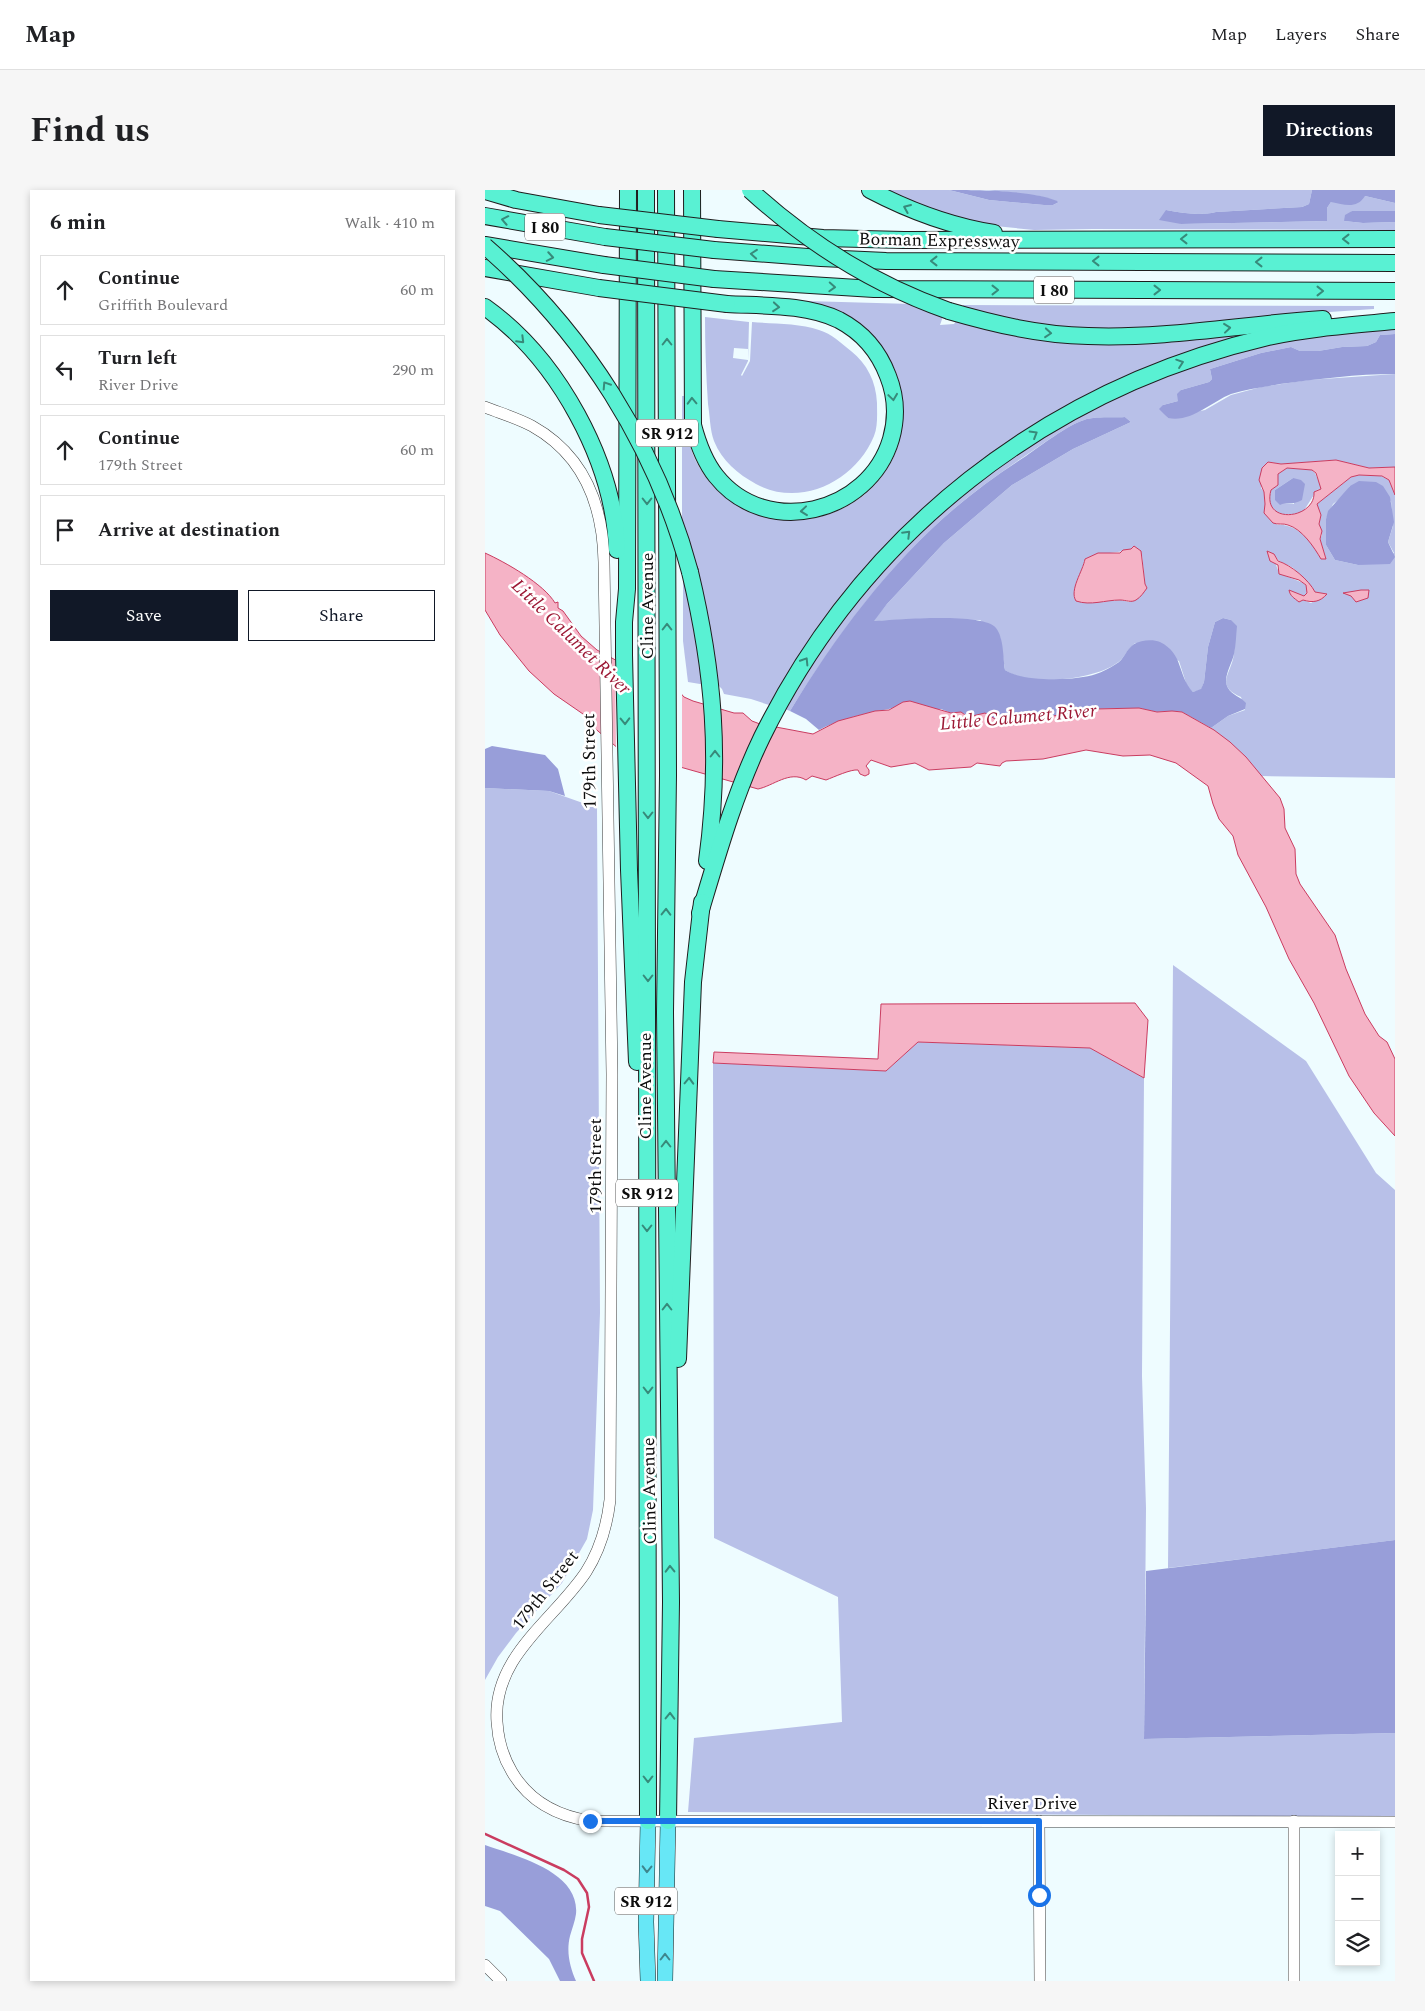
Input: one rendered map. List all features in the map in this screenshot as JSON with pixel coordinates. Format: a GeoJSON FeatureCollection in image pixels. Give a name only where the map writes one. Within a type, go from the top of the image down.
{"type":"FeatureCollection","features":[{"type":"Feature","properties":{"kind":"highway"},"geometry":{"type":"LineString","coordinates":[[623,622],[627,588],[628,190]]}},
{"type":"Feature","properties":{"kind":"highway","name":"Cline Avenue"},"geometry":{"type":"LineString","coordinates":[[646,190],[648,1821]]}},
{"type":"Feature","properties":{"kind":"highway","name":"Cline Avenue"},"geometry":{"type":"LineString","coordinates":[[666,190],[668,776],[665,1022],[671,1602],[668,1821]]}},
{"type":"Feature","properties":{"kind":"highway"},"geometry":{"type":"LineString","coordinates":[[485,268],[599,288],[727,304],[809,310],[826,315],[852,328],[865,338],[885,368],[894,397],[893,431],[888,450],[868,480],[851,495],[830,506],[811,510],[779,511],[747,502],[717,477],[706,462],[693,425],[691,190]]}},
{"type":"Feature","properties":{"kind":"highway"},"geometry":{"type":"LineString","coordinates":[[751,190],[781,218],[825,250],[876,280],[949,311],[988,322],[1040,332],[1086,336],[1163,334],[1305,320],[1395,315]]}},
{"type":"Feature","properties":{"kind":"highway"},"geometry":{"type":"LineString","coordinates":[[870,190],[936,220],[975,230],[1001,234],[1074,239]]}},
{"type":"Feature","properties":{"kind":"highway"},"geometry":{"type":"LineString","coordinates":[[485,191],[516,200],[599,215],[718,229],[823,238],[995,241],[1074,239],[1395,239]]}},
{"type":"Feature","properties":{"kind":"highway","name":"Borman Expressway"},"geometry":{"type":"LineString","coordinates":[[485,216],[605,237],[714,250],[821,258],[886,261],[1395,263]]}},
{"type":"Feature","properties":{"kind":"highway"},"geometry":{"type":"LineString","coordinates":[[485,245],[556,317],[577,343],[627,418],[658,480],[675,523],[690,572],[706,643],[711,678],[715,747],[713,803],[693,982],[678,1358],[668,1408]]}},
{"type":"Feature","properties":{"kind":"highway","name":"I 80"},"geometry":{"type":"LineString","coordinates":[[485,245],[604,265],[714,279],[874,289],[1395,291]]}},
{"type":"Feature","properties":{"kind":"highway"},"geometry":{"type":"LineString","coordinates":[[485,307],[496,315],[529,348],[555,379],[579,418],[598,457],[611,497],[623,622],[625,756],[637,1061],[647,1170]]}},
{"type":"Feature","properties":{"kind":"highway"},"geometry":{"type":"LineString","coordinates":[[700,913],[733,808],[754,754],[780,703],[831,623],[890,551],[927,514],[973,475],[1019,443],[1060,418],[1112,391],[1161,370],[1213,352],[1270,337],[1334,327],[1395,321]]}},
{"type":"Feature","properties":{"kind":"main road","name":"Cline Avenue"},"geometry":{"type":"LineString","coordinates":[[648,1821],[646,1922],[648,1981]]}},
{"type":"Feature","properties":{"kind":"main road","name":"Cline Avenue"},"geometry":{"type":"LineString","coordinates":[[665,1981],[668,1821]]}},
{"type":"Feature","properties":{"kind":"street","name":"179th Street"},"geometry":{"type":"LineString","coordinates":[[485,407],[531,425],[569,456],[587,481],[598,509],[604,545],[612,1074],[611,1472],[609,1509],[604,1533],[591,1563],[576,1584],[525,1643],[509,1669],[501,1687],[497,1718],[499,1739],[509,1767],[522,1786],[540,1802],[560,1813],[583,1820],[668,1821]]}},
{"type":"Feature","properties":{"kind":"street","name":"River Drive"},"geometry":{"type":"LineString","coordinates":[[668,1821],[1395,1822]]}},
{"type":"Feature","properties":{"kind":"street"},"geometry":{"type":"LineString","coordinates":[[1039,1821],[1040,1981]]}},
{"type":"Feature","properties":{"kind":"street"},"geometry":{"type":"LineString","coordinates":[[1294,1821],[1294,1981]]}},
{"type":"Feature","properties":{"kind":"street"},"geometry":{"type":"LineString","coordinates":[[485,1965],[501,1981]]}},
{"type":"Feature","properties":{"kind":"shaded area"},"geometry":{"type":"Polygon","coordinates":[[[885,190],[949,190],[989,200],[1053,205],[1059,202],[1039,196],[986,190],[1312,190],[1309,204],[1302,207],[1203,214],[1166,210],[1181,224],[1327,221],[1327,208],[1331,202],[1365,196],[1395,203],[1395,211],[1352,211],[1344,221],[1363,223],[1395,222],[1395,230],[1034,230],[995,226],[932,211],[885,190]]]}},
{"type":"Feature","properties":{"kind":"shaded area"},"geometry":{"type":"Polygon","coordinates":[[[949,190],[1021,193],[1049,198],[1059,202],[1053,205],[1044,205],[989,200],[949,190]]]}},
{"type":"Feature","properties":{"kind":"shaded area"},"geometry":{"type":"Polygon","coordinates":[[[1312,190],[1395,190],[1395,203],[1365,196],[1358,203],[1350,205],[1331,202],[1327,208],[1327,221],[1181,224],[1159,220],[1166,210],[1203,214],[1302,207],[1309,204],[1312,190]]]}},
{"type":"Feature","properties":{"kind":"shaded area"},"geometry":{"type":"Polygon","coordinates":[[[1352,211],[1395,211],[1395,222],[1363,223],[1344,221],[1345,215],[1352,211]]]}},
{"type":"Feature","properties":{"kind":"shaded area"},"geometry":{"type":"Polygon","coordinates":[[[806,301],[947,305],[940,325],[954,324],[956,321],[981,328],[1259,332],[1174,360],[941,497],[772,706],[751,699],[724,694],[719,686],[705,601],[682,521],[682,396],[684,396],[688,436],[695,459],[713,486],[737,506],[766,517],[796,520],[826,515],[854,502],[877,482],[895,454],[901,431],[901,391],[894,367],[873,336],[863,327],[806,303],[806,301]]]}},
{"type":"Feature","properties":{"kind":"shaded area"},"geometry":{"type":"Polygon","coordinates":[[[963,305],[1374,306],[1374,309],[1146,330],[1066,329],[962,309],[963,305]]]}},
{"type":"Feature","properties":{"kind":"shaded area"},"geometry":{"type":"Polygon","coordinates":[[[705,317],[749,322],[748,361],[742,376],[750,361],[752,322],[795,325],[819,330],[836,339],[857,356],[873,380],[877,403],[877,420],[874,436],[854,466],[840,478],[824,486],[808,491],[790,493],[773,491],[756,484],[731,466],[717,448],[712,432],[707,393],[705,317]],[[734,348],[733,358],[748,360],[748,349],[734,348]]]}},
{"type":"Feature","properties":{"kind":"shaded area"},"geometry":{"type":"Polygon","coordinates":[[[1395,328],[1395,334],[1380,335],[1376,342],[1367,346],[1342,347],[1318,351],[1300,351],[1291,347],[1261,353],[1210,369],[1212,379],[1209,382],[1181,390],[1178,401],[1163,405],[1163,412],[1168,418],[1205,410],[1231,395],[1261,387],[1308,380],[1395,374],[1395,467],[1369,468],[1336,460],[1281,464],[1268,462],[1261,488],[1264,492],[1265,504],[1277,525],[1292,527],[1298,531],[1326,559],[1320,539],[1322,535],[1319,524],[1321,515],[1317,504],[1351,477],[1359,475],[1381,476],[1389,480],[1395,495],[1395,778],[1260,776],[1246,757],[1211,728],[1228,716],[1245,710],[1241,697],[1228,688],[1226,683],[1234,653],[1231,620],[1223,618],[1215,622],[1208,647],[1204,682],[1201,690],[1193,692],[1187,686],[1179,661],[1135,643],[1119,661],[1107,669],[1078,677],[1044,680],[1015,675],[1005,670],[1000,636],[980,620],[919,619],[873,621],[944,543],[1012,485],[1073,449],[1131,422],[1125,417],[1088,419],[1077,423],[1054,436],[998,474],[955,508],[907,553],[885,578],[845,629],[790,711],[785,709],[836,628],[886,567],[932,521],[982,480],[1034,444],[1089,412],[1148,384],[1209,362],[1272,344],[1302,338],[1395,328]],[[1350,486],[1343,496],[1333,504],[1326,519],[1326,545],[1335,560],[1358,565],[1394,553],[1388,542],[1393,526],[1391,501],[1350,486]],[[1131,549],[1097,555],[1085,559],[1074,597],[1083,603],[1121,600],[1129,602],[1147,588],[1142,555],[1131,549]],[[1274,554],[1277,568],[1281,573],[1303,583],[1307,587],[1304,596],[1289,591],[1303,600],[1311,603],[1326,594],[1315,592],[1305,579],[1293,568],[1280,561],[1274,554]]]}},
{"type":"Feature","properties":{"kind":"shaded area"},"geometry":{"type":"Polygon","coordinates":[[[1395,334],[1395,374],[1323,379],[1249,389],[1231,394],[1193,415],[1176,419],[1168,418],[1159,409],[1163,405],[1178,401],[1177,394],[1181,390],[1209,382],[1212,379],[1210,369],[1261,353],[1291,347],[1300,351],[1318,351],[1342,347],[1367,346],[1376,342],[1380,335],[1395,334]]]}},
{"type":"Feature","properties":{"kind":"shaded area"},"geometry":{"type":"Polygon","coordinates":[[[1125,417],[1131,422],[1073,449],[1012,485],[944,543],[887,604],[874,621],[957,618],[988,623],[996,628],[1001,637],[1005,670],[1024,677],[1049,679],[1076,678],[1096,674],[1119,662],[1134,644],[1143,641],[1157,641],[1173,652],[1184,679],[1193,692],[1201,689],[1204,682],[1208,647],[1215,622],[1223,618],[1231,620],[1237,626],[1235,651],[1226,684],[1232,692],[1246,703],[1245,709],[1228,716],[1211,728],[1182,712],[1157,712],[1139,708],[1095,709],[1092,711],[1081,709],[1072,713],[1053,716],[1034,715],[995,719],[980,714],[975,717],[968,717],[961,712],[951,713],[941,709],[932,709],[903,702],[892,708],[846,719],[819,730],[806,719],[790,711],[825,656],[864,603],[907,553],[955,508],[998,474],[1054,436],[1077,423],[1088,419],[1125,417]]]}},
{"type":"Feature","properties":{"kind":"shaded area"},"geometry":{"type":"Polygon","coordinates":[[[1287,468],[1312,470],[1322,489],[1317,490],[1303,512],[1296,514],[1278,513],[1273,510],[1270,499],[1271,490],[1278,485],[1278,474],[1287,468]],[[1293,478],[1275,490],[1284,503],[1294,504],[1293,478]]]}},
{"type":"Feature","properties":{"kind":"shaded area"},"geometry":{"type":"Polygon","coordinates":[[[1293,478],[1301,480],[1305,484],[1302,500],[1280,505],[1275,500],[1275,490],[1293,478]]]}},
{"type":"Feature","properties":{"kind":"shaded area"},"geometry":{"type":"Polygon","coordinates":[[[1359,481],[1376,482],[1383,486],[1390,497],[1394,522],[1388,542],[1395,557],[1390,564],[1358,565],[1335,560],[1326,545],[1326,519],[1328,511],[1350,486],[1359,481]]]}},
{"type":"Feature","properties":{"kind":"shaded area"},"geometry":{"type":"Polygon","coordinates":[[[685,575],[706,685],[688,682],[683,641],[683,579],[685,575]]]}},
{"type":"Feature","properties":{"kind":"shaded area"},"geometry":{"type":"Polygon","coordinates":[[[492,746],[545,755],[558,769],[565,796],[549,791],[485,788],[485,749],[492,746]]]}},
{"type":"Feature","properties":{"kind":"shaded area"},"geometry":{"type":"Polygon","coordinates":[[[485,788],[549,791],[597,808],[600,1313],[593,1510],[587,1539],[562,1583],[516,1633],[498,1657],[485,1680],[485,788]]]}},
{"type":"Feature","properties":{"kind":"shaded area"},"geometry":{"type":"Polygon","coordinates":[[[1173,965],[1306,1061],[1376,1173],[1395,1190],[1395,1540],[1168,1568],[1173,965]]]}},
{"type":"Feature","properties":{"kind":"shaded area"},"geometry":{"type":"Polygon","coordinates":[[[918,1042],[1090,1048],[1144,1078],[1142,1376],[1146,1508],[1144,1739],[1395,1733],[1395,1817],[688,1812],[694,1738],[842,1722],[838,1597],[714,1538],[713,1063],[886,1071],[918,1042]]]}},
{"type":"Feature","properties":{"kind":"shaded area"},"geometry":{"type":"Polygon","coordinates":[[[1395,1540],[1395,1733],[1144,1739],[1146,1571],[1395,1540]]]}},
{"type":"Feature","properties":{"kind":"shaded area"},"geometry":{"type":"Polygon","coordinates":[[[485,1845],[513,1854],[544,1868],[557,1876],[568,1887],[575,1899],[576,1914],[568,1948],[570,1965],[576,1981],[560,1981],[549,1959],[500,1911],[485,1906],[485,1845]]]}},
{"type":"Feature","properties":{"kind":"water"},"geometry":{"type":"Polygon","coordinates":[[[1336,460],[1369,468],[1395,467],[1395,495],[1389,480],[1382,476],[1359,475],[1351,477],[1317,504],[1321,515],[1319,524],[1322,531],[1320,539],[1326,559],[1321,559],[1303,534],[1286,524],[1273,523],[1264,513],[1264,492],[1259,480],[1262,468],[1268,462],[1281,464],[1336,460]],[[1287,468],[1278,474],[1278,485],[1271,490],[1270,502],[1274,509],[1281,514],[1289,515],[1299,513],[1307,508],[1312,501],[1314,492],[1321,489],[1316,473],[1312,470],[1287,468]]]}},
{"type":"Feature","properties":{"kind":"water"},"geometry":{"type":"Polygon","coordinates":[[[1134,546],[1141,551],[1147,588],[1136,600],[1093,603],[1076,601],[1074,597],[1075,586],[1085,559],[1098,553],[1120,553],[1134,546]]]}},
{"type":"Feature","properties":{"kind":"water"},"geometry":{"type":"Polygon","coordinates":[[[1267,551],[1274,554],[1278,561],[1299,574],[1315,592],[1327,594],[1322,599],[1316,601],[1303,600],[1299,602],[1291,595],[1289,590],[1304,596],[1307,593],[1306,585],[1299,580],[1279,574],[1278,565],[1270,561],[1267,551]]]}},
{"type":"Feature","properties":{"kind":"water","name":"Little Calumet River"},"geometry":{"type":"Polygon","coordinates":[[[485,553],[523,574],[542,588],[555,603],[558,602],[558,608],[563,611],[581,636],[597,650],[677,689],[684,697],[734,713],[743,713],[752,721],[760,724],[813,734],[838,721],[875,711],[889,710],[903,702],[910,701],[951,713],[961,712],[968,717],[985,713],[995,719],[1034,715],[1053,716],[1072,713],[1081,709],[1092,711],[1095,709],[1139,708],[1157,712],[1172,711],[1182,712],[1214,730],[1246,757],[1280,798],[1284,809],[1285,828],[1295,849],[1296,874],[1300,884],[1335,935],[1346,969],[1365,1014],[1379,1036],[1387,1042],[1395,1059],[1395,1136],[1374,1113],[1349,1076],[1314,1003],[1289,959],[1266,907],[1238,855],[1233,836],[1219,819],[1208,786],[1176,763],[1150,755],[1123,756],[1086,750],[1043,759],[1006,761],[1000,766],[977,763],[971,767],[929,770],[915,763],[891,767],[871,760],[866,766],[869,774],[865,776],[860,774],[858,770],[855,770],[826,780],[812,776],[806,780],[794,777],[758,789],[620,750],[591,725],[583,714],[554,694],[529,671],[500,635],[485,610],[485,553]]]}},
{"type":"Feature","properties":{"kind":"water"},"geometry":{"type":"Polygon","coordinates":[[[1369,590],[1368,598],[1356,602],[1351,596],[1343,593],[1369,590]]]}},
{"type":"Feature","properties":{"kind":"water"},"geometry":{"type":"Polygon","coordinates":[[[1135,1003],[1148,1020],[1144,1078],[1090,1048],[918,1042],[886,1071],[713,1063],[714,1052],[878,1059],[881,1004],[1135,1003]]]}},
{"type":"Feature","properties":{"kind":"pier"},"geometry":{"type":"Polygon","coordinates":[[[615,657],[657,675],[682,690],[682,770],[638,761],[616,750],[615,657]]]}},
{"type":"Feature","properties":{"kind":"waterway"},"geometry":{"type":"LineString","coordinates":[[485,1834],[564,1870],[578,1879],[587,1893],[589,1907],[582,1939],[582,1953],[594,1981]]}},
{"type":"Feature","properties":{"kind":"route"},"geometry":{"type":"LineString","coordinates":[[590,1821],[1039,1821],[1039,1895]]}}]}
